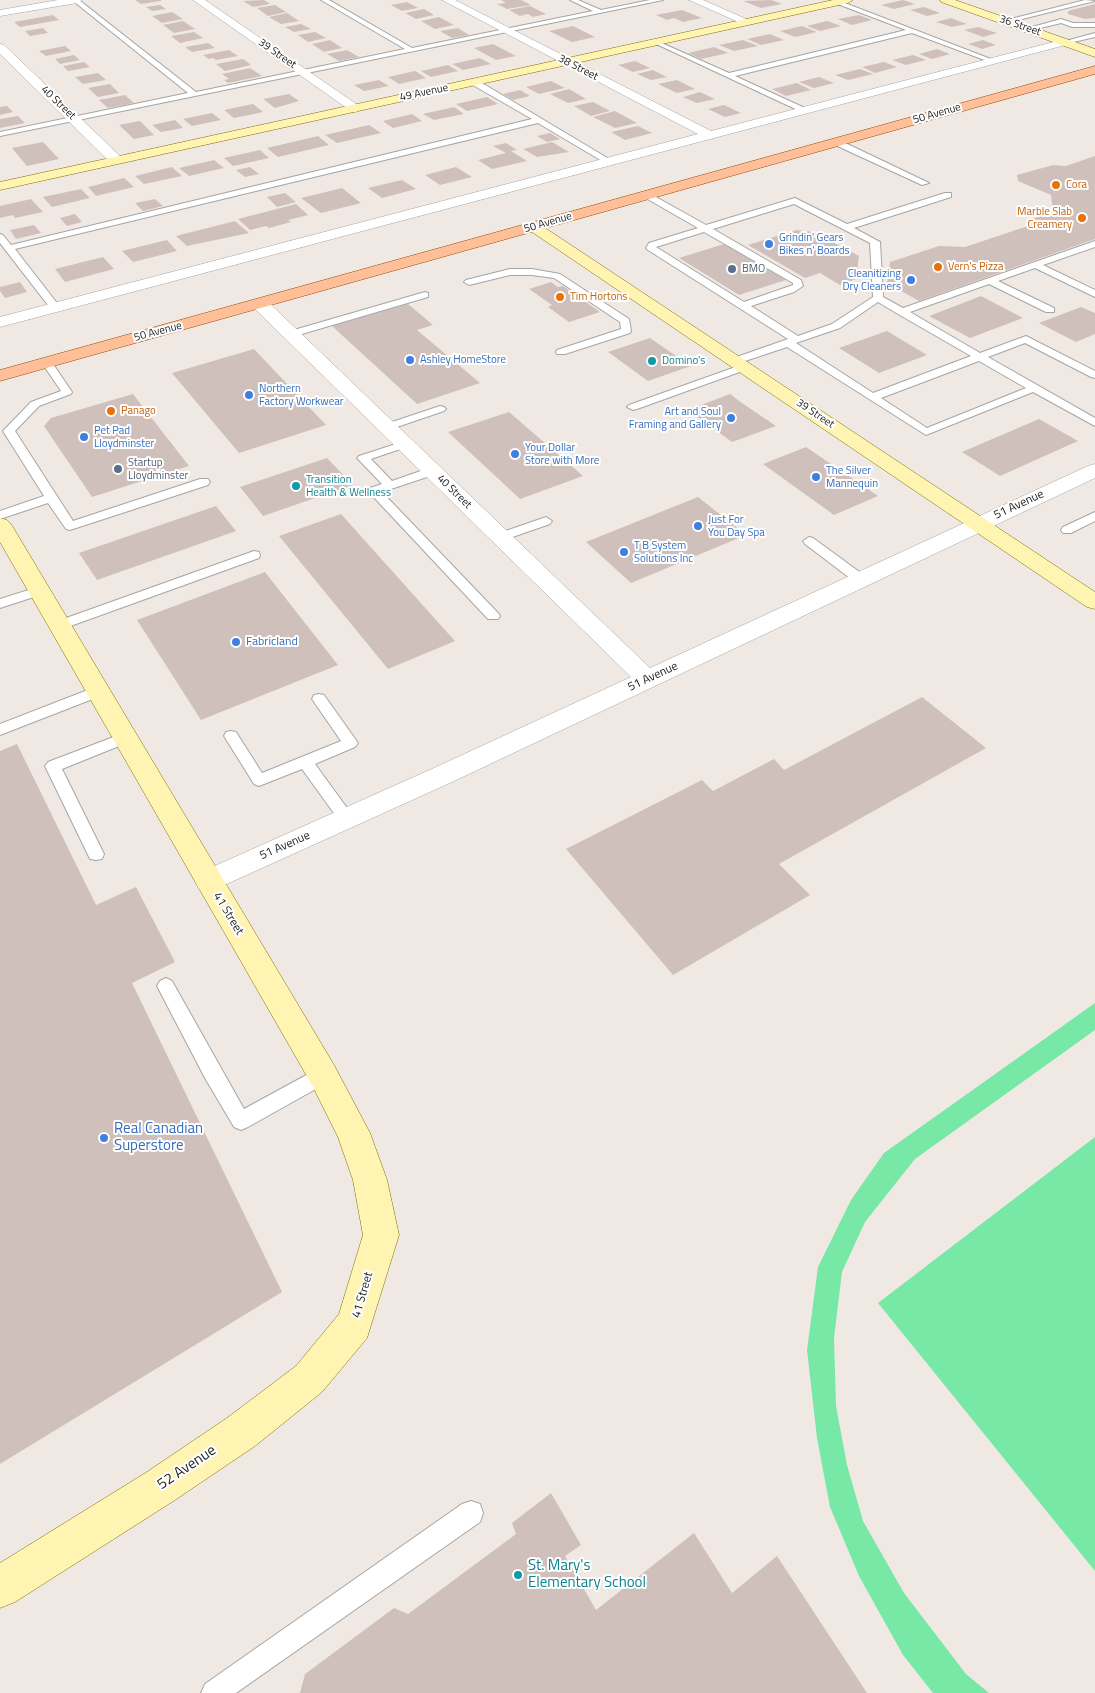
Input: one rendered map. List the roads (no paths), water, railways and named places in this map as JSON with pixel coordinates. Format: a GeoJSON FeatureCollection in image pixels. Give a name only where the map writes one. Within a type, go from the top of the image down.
{"type":"FeatureCollection","features":[{"type":"Feature","properties":{"kind":"main road","name":"50 Avenue"},"geometry":{"type":"LineString","coordinates":[[0,376],[1095,70]]}},
{"type":"Feature","properties":{"kind":"street"},"geometry":{"type":"LineString","coordinates":[[0,13],[76,0]]}},
{"type":"Feature","properties":{"kind":"street","name":"39 Street"},"geometry":{"type":"LineString","coordinates":[[198,0],[356,108]]}},
{"type":"Feature","properties":{"kind":"street","name":"38 Street"},"geometry":{"type":"LineString","coordinates":[[447,0],[709,136]]}},
{"type":"Feature","properties":{"kind":"street"},"geometry":{"type":"LineString","coordinates":[[694,0],[747,22]]}},
{"type":"Feature","properties":{"kind":"street","name":"36 Street"},"geometry":{"type":"LineString","coordinates":[[945,0],[1095,52]]}},
{"type":"Feature","properties":{"kind":"street","name":"49 Avenue"},"geometry":{"type":"LineString","coordinates":[[0,186],[567,62],[835,1]]}},
{"type":"Feature","properties":{"kind":"street"},"geometry":{"type":"LineString","coordinates":[[0,322],[1065,42]]}},
{"type":"Feature","properties":{"kind":"street","name":"40 Street"},"geometry":{"type":"LineString","coordinates":[[0,47],[116,160]]}},
{"type":"Feature","properties":{"kind":"street","name":"39 Street"},"geometry":{"type":"LineString","coordinates":[[534,227],[1095,602]]}},
{"type":"Feature","properties":{"kind":"street","name":"40 Street"},"geometry":{"type":"LineString","coordinates":[[260,304],[648,680]]}},
{"type":"Feature","properties":{"kind":"street","name":"51 Avenue"},"geometry":{"type":"LineString","coordinates":[[209,881],[648,680],[1095,470]]}},
{"type":"Feature","properties":{"kind":"street","name":"41 Street"},"geometry":{"type":"LineString","coordinates":[[0,524],[323,1075],[353,1133],[370,1180],[381,1235],[354,1325]]}},
{"type":"Feature","properties":{"kind":"street","name":"52 Avenue"},"geometry":{"type":"LineString","coordinates":[[0,1587],[161,1486],[241,1432],[309,1379],[354,1325]]}},
{"type":"Feature","properties":{"kind":"lane"},"geometry":{"type":"LineString","coordinates":[[76,0],[195,94]]}},
{"type":"Feature","properties":{"kind":"lane"},"geometry":{"type":"LineString","coordinates":[[324,0],[411,50]]}},
{"type":"Feature","properties":{"kind":"lane"},"geometry":{"type":"LineString","coordinates":[[573,0],[600,12]]}},
{"type":"Feature","properties":{"kind":"lane"},"geometry":{"type":"LineString","coordinates":[[0,134],[660,0]]}},
{"type":"Feature","properties":{"kind":"lane"},"geometry":{"type":"LineString","coordinates":[[1006,22],[1093,0]]}},
{"type":"Feature","properties":{"kind":"lane"},"geometry":{"type":"LineString","coordinates":[[835,1],[992,61]]}},
{"type":"Feature","properties":{"kind":"lane"},"geometry":{"type":"LineString","coordinates":[[1028,29],[1061,21],[1072,25],[1095,24]]}},
{"type":"Feature","properties":{"kind":"lane"},"geometry":{"type":"LineString","coordinates":[[727,76],[912,31]]}},
{"type":"Feature","properties":{"kind":"lane"},"geometry":{"type":"LineString","coordinates":[[1065,42],[1095,35]]}},
{"type":"Feature","properties":{"kind":"lane"},"geometry":{"type":"LineString","coordinates":[[655,42],[804,111]]}},
{"type":"Feature","properties":{"kind":"lane"},"geometry":{"type":"LineString","coordinates":[[474,82],[610,162]]}},
{"type":"Feature","properties":{"kind":"lane"},"geometry":{"type":"LineString","coordinates":[[9,248],[539,120]]}},
{"type":"Feature","properties":{"kind":"lane"},"geometry":{"type":"LineString","coordinates":[[836,142],[925,184]]}},
{"type":"Feature","properties":{"kind":"lane"},"geometry":{"type":"LineString","coordinates":[[647,195],[798,282],[798,286],[791,290],[742,306]]}},
{"type":"Feature","properties":{"kind":"lane"},"geometry":{"type":"LineString","coordinates":[[846,227],[948,195]]}},
{"type":"Feature","properties":{"kind":"lane"},"geometry":{"type":"LineString","coordinates":[[878,298],[875,242],[795,201],[652,245],[651,248],[742,306],[872,398],[926,432],[1034,388]]}},
{"type":"Feature","properties":{"kind":"lane"},"geometry":{"type":"LineString","coordinates":[[0,237],[55,308]]}},
{"type":"Feature","properties":{"kind":"lane"},"geometry":{"type":"LineString","coordinates":[[902,312],[1095,244]]}},
{"type":"Feature","properties":{"kind":"lane"},"geometry":{"type":"LineString","coordinates":[[1035,265],[1095,294]]}},
{"type":"Feature","properties":{"kind":"lane"},"geometry":{"type":"LineString","coordinates":[[469,282],[510,272],[532,272],[557,276],[625,321],[626,331],[561,352]]}},
{"type":"Feature","properties":{"kind":"lane"},"geometry":{"type":"LineString","coordinates":[[990,281],[1050,310]]}},
{"type":"Feature","properties":{"kind":"lane"},"geometry":{"type":"LineString","coordinates":[[291,334],[425,295]]}},
{"type":"Feature","properties":{"kind":"lane"},"geometry":{"type":"LineString","coordinates":[[878,298],[1095,423]]}},
{"type":"Feature","properties":{"kind":"lane"},"geometry":{"type":"LineString","coordinates":[[633,408],[792,341],[836,326],[878,298]]}},
{"type":"Feature","properties":{"kind":"lane"},"geometry":{"type":"LineString","coordinates":[[872,398],[1026,339],[1095,375]]}},
{"type":"Feature","properties":{"kind":"lane"},"geometry":{"type":"LineString","coordinates":[[47,363],[67,392],[34,404],[9,431],[70,526],[204,482]]}},
{"type":"Feature","properties":{"kind":"lane"},"geometry":{"type":"LineString","coordinates":[[387,428],[440,409]]}},
{"type":"Feature","properties":{"kind":"lane"},"geometry":{"type":"LineString","coordinates":[[1082,415],[1095,410]]}},
{"type":"Feature","properties":{"kind":"lane"},"geometry":{"type":"LineString","coordinates":[[390,485],[363,458],[404,444]]}},
{"type":"Feature","properties":{"kind":"lane"},"geometry":{"type":"LineString","coordinates":[[432,471],[374,491],[493,616]]}},
{"type":"Feature","properties":{"kind":"lane"},"geometry":{"type":"LineString","coordinates":[[0,515],[51,498]]}},
{"type":"Feature","properties":{"kind":"lane"},"geometry":{"type":"LineString","coordinates":[[1067,530],[1095,516]]}},
{"type":"Feature","properties":{"kind":"lane"},"geometry":{"type":"LineString","coordinates":[[501,538],[546,521]]}},
{"type":"Feature","properties":{"kind":"lane"},"geometry":{"type":"LineString","coordinates":[[809,541],[860,580]]}},
{"type":"Feature","properties":{"kind":"lane"},"geometry":{"type":"LineString","coordinates":[[60,626],[254,555]]}},
{"type":"Feature","properties":{"kind":"lane"},"geometry":{"type":"LineString","coordinates":[[0,604],[38,591]]}},
{"type":"Feature","properties":{"kind":"lane"},"geometry":{"type":"LineString","coordinates":[[0,730],[98,691]]}},
{"type":"Feature","properties":{"kind":"lane"},"geometry":{"type":"LineString","coordinates":[[231,736],[258,780],[350,742],[319,700]]}},
{"type":"Feature","properties":{"kind":"lane"},"geometry":{"type":"LineString","coordinates":[[96,854],[53,766],[124,738]]}},
{"type":"Feature","properties":{"kind":"lane"},"geometry":{"type":"LineString","coordinates":[[305,762],[347,819]]}},
{"type":"Feature","properties":{"kind":"lane"},"geometry":{"type":"LineString","coordinates":[[166,986],[212,1072],[241,1121],[323,1075]]}},
{"type":"Feature","properties":{"kind":"lane"},"geometry":{"type":"LineString","coordinates":[[214,1693],[471,1513]]}},
{"type":"Feature","properties":{"kind":"place","name":"Cora"},"geometry":{"type":"Point","coordinates":[1056,185]}},
{"type":"Feature","properties":{"kind":"place","name":"Marble Slab Creamery"},"geometry":{"type":"Point","coordinates":[1082,218]}},
{"type":"Feature","properties":{"kind":"place","name":"Grindin' Gears Bikes n' Boards"},"geometry":{"type":"Point","coordinates":[769,244]}},
{"type":"Feature","properties":{"kind":"place","name":"Vern's Pizza"},"geometry":{"type":"Point","coordinates":[938,267]}},
{"type":"Feature","properties":{"kind":"place","name":"BMO"},"geometry":{"type":"Point","coordinates":[732,269]}},
{"type":"Feature","properties":{"kind":"place","name":"Cleanitizing Dry Cleaners"},"geometry":{"type":"Point","coordinates":[911,280]}},
{"type":"Feature","properties":{"kind":"place","name":"Tim Hortons"},"geometry":{"type":"Point","coordinates":[560,297]}},
{"type":"Feature","properties":{"kind":"place","name":"Ashley HomeStore"},"geometry":{"type":"Point","coordinates":[410,360]}},
{"type":"Feature","properties":{"kind":"place","name":"Domino's"},"geometry":{"type":"Point","coordinates":[652,361]}},
{"type":"Feature","properties":{"kind":"place","name":"Northern Factory Workwear"},"geometry":{"type":"Point","coordinates":[249,395]}},
{"type":"Feature","properties":{"kind":"place","name":"Panago"},"geometry":{"type":"Point","coordinates":[111,411]}},
{"type":"Feature","properties":{"kind":"place","name":"Art and Soul Framing and Gallery"},"geometry":{"type":"Point","coordinates":[731,418]}},
{"type":"Feature","properties":{"kind":"place","name":"Pet Pad Lloydminster"},"geometry":{"type":"Point","coordinates":[84,437]}},
{"type":"Feature","properties":{"kind":"place","name":"Your Dollar Store with More"},"geometry":{"type":"Point","coordinates":[515,454]}},
{"type":"Feature","properties":{"kind":"place","name":"Startup Lloydminster"},"geometry":{"type":"Point","coordinates":[118,469]}},
{"type":"Feature","properties":{"kind":"place","name":"The Silver Mannequin"},"geometry":{"type":"Point","coordinates":[816,477]}},
{"type":"Feature","properties":{"kind":"place","name":"Transition Health & Wellness"},"geometry":{"type":"Point","coordinates":[296,486]}},
{"type":"Feature","properties":{"kind":"place","name":"Just For You Day Spa"},"geometry":{"type":"Point","coordinates":[698,526]}},
{"type":"Feature","properties":{"kind":"place","name":"T B System Solutions Inc"},"geometry":{"type":"Point","coordinates":[624,552]}},
{"type":"Feature","properties":{"kind":"place","name":"Fabricland"},"geometry":{"type":"Point","coordinates":[236,642]}},
{"type":"Feature","properties":{"kind":"place","name":"Real Canadian Superstore"},"geometry":{"type":"Point","coordinates":[104,1138]}},
{"type":"Feature","properties":{"kind":"place","name":"St. Mary's Elementary School"},"geometry":{"type":"Point","coordinates":[518,1575]}}]}
